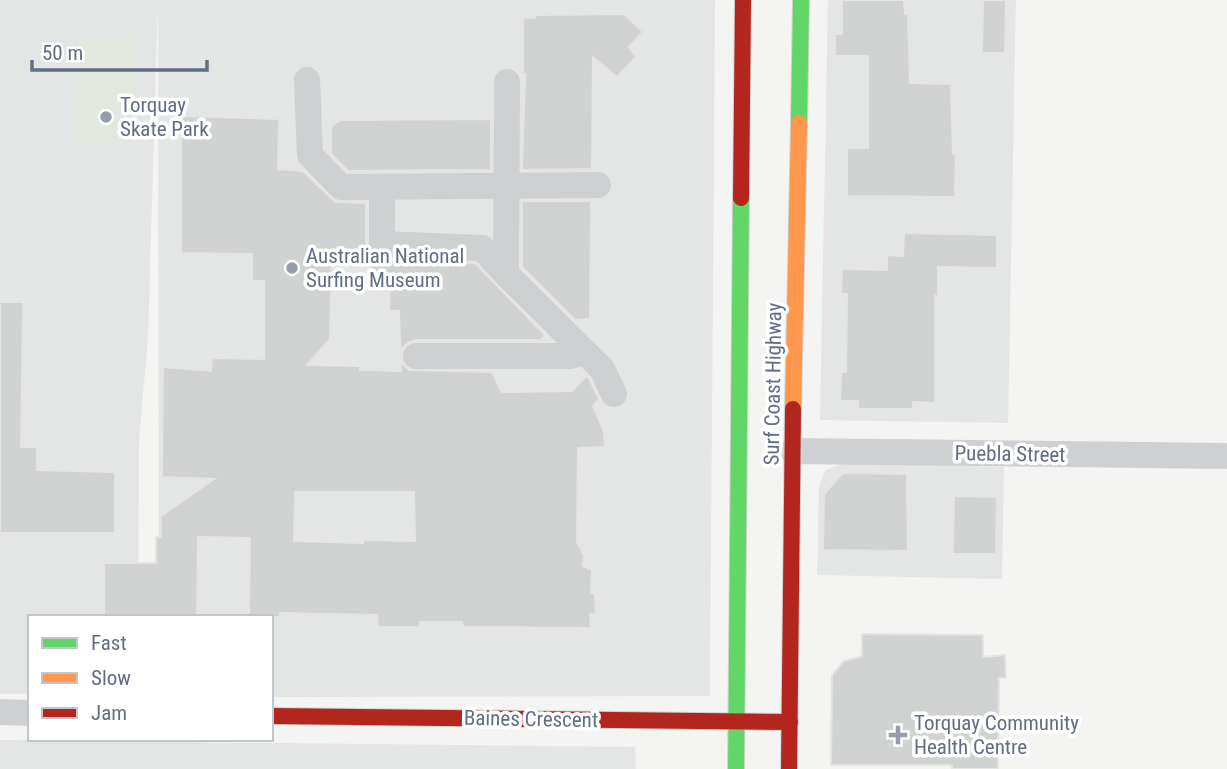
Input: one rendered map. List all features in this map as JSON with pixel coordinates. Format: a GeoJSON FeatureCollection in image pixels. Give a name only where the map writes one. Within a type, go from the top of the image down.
{"type":"FeatureCollection","features":[{"type":"Feature","properties":{"kind":"main road","name":"Surf Coast Highway"},"geometry":{"type":"LineString","coordinates":[[736,769],[743,0]]}},
{"type":"Feature","properties":{"kind":"main road","name":"Surf Coast Highway"},"geometry":{"type":"LineString","coordinates":[[789,769],[801,0]]}},
{"type":"Feature","properties":{"kind":"main road","name":"Baines Crescent"},"geometry":{"type":"LineString","coordinates":[[273,716],[790,722]]}},
{"type":"Feature","properties":{"kind":"street"},"geometry":{"type":"LineString","coordinates":[[307,80],[310,155],[341,187],[598,186]]}},
{"type":"Feature","properties":{"kind":"street"},"geometry":{"type":"LineString","coordinates":[[506,274],[507,82]]}},
{"type":"Feature","properties":{"kind":"street"},"geometry":{"type":"LineString","coordinates":[[382,187],[382,244],[482,248],[602,369],[614,394]]}},
{"type":"Feature","properties":{"kind":"street"},"geometry":{"type":"LineString","coordinates":[[416,356],[570,356],[585,352]]}},
{"type":"Feature","properties":{"kind":"street","name":"Puebla Street"},"geometry":{"type":"LineString","coordinates":[[792,451],[1227,456]]}},
{"type":"Feature","properties":{"kind":"street"},"geometry":{"type":"LineString","coordinates":[[0,712],[28,713]]}},
{"type":"Feature","properties":{"kind":"shaded area"},"geometry":{"type":"Polygon","coordinates":[[[0,0],[715,0],[710,696],[273,697],[273,615],[159,615],[158,3],[148,338],[139,440],[138,615],[28,615],[28,694],[0,694],[0,0]]]}},
{"type":"Feature","properties":{"kind":"shaded area"},"geometry":{"type":"Polygon","coordinates":[[[828,0],[1016,0],[1008,423],[820,420],[828,0]]]}},
{"type":"Feature","properties":{"kind":"shaded area","name":"Torquay Skate Park"},"geometry":{"type":"Polygon","coordinates":[[[75,35],[136,35],[136,146],[76,147],[75,35]]]}},
{"type":"Feature","properties":{"kind":"shaded area"},"geometry":{"type":"Polygon","coordinates":[[[845,462],[1004,467],[1002,579],[817,575],[819,486],[826,470],[845,462]]]}},
{"type":"Feature","properties":{"kind":"shaded area"},"geometry":{"type":"Polygon","coordinates":[[[0,740],[635,747],[636,769],[0,769],[0,740]]]}},
{"type":"Feature","properties":{"kind":"building"},"geometry":{"type":"Polygon","coordinates":[[[842,0],[904,0],[905,14],[908,14],[910,83],[951,84],[953,154],[956,154],[955,197],[847,196],[847,148],[868,148],[868,56],[835,56],[835,34],[842,34],[842,0]]]}},
{"type":"Feature","properties":{"kind":"building"},"geometry":{"type":"Polygon","coordinates":[[[983,0],[1006,0],[1005,53],[982,53],[983,0]]]}},
{"type":"Feature","properties":{"kind":"building"},"geometry":{"type":"Polygon","coordinates":[[[624,14],[643,32],[629,47],[636,57],[617,77],[593,57],[592,169],[522,170],[525,74],[523,17],[624,14]]]}},
{"type":"Feature","properties":{"kind":"building"},"geometry":{"type":"Polygon","coordinates":[[[181,116],[279,119],[278,169],[303,171],[335,202],[366,203],[366,244],[370,254],[332,254],[330,339],[307,365],[360,366],[360,370],[401,371],[401,357],[402,363],[409,370],[492,372],[502,392],[572,391],[586,376],[589,378],[599,399],[593,406],[604,431],[605,447],[578,448],[577,542],[584,555],[583,566],[592,570],[591,593],[595,593],[596,614],[590,614],[591,628],[463,627],[462,622],[420,622],[420,627],[378,627],[377,615],[249,615],[250,538],[198,537],[197,615],[104,615],[104,563],[156,563],[156,537],[161,537],[161,516],[214,479],[162,477],[163,367],[211,371],[212,358],[264,359],[264,281],[252,281],[252,254],[181,253],[181,116]],[[295,492],[294,541],[415,541],[414,492],[295,492]]]}},
{"type":"Feature","properties":{"kind":"building"},"geometry":{"type":"Polygon","coordinates":[[[491,119],[491,170],[348,171],[331,154],[331,127],[340,120],[491,119]]]}},
{"type":"Feature","properties":{"kind":"building"},"geometry":{"type":"Polygon","coordinates":[[[522,201],[591,201],[590,319],[575,320],[522,267],[522,201]]]}},
{"type":"Feature","properties":{"kind":"building"},"geometry":{"type":"Polygon","coordinates":[[[904,233],[997,235],[997,268],[938,267],[938,296],[935,296],[935,403],[913,402],[913,409],[858,409],[858,401],[840,401],[841,372],[846,372],[847,294],[841,294],[842,269],[887,270],[887,255],[903,256],[904,233]]]}},
{"type":"Feature","properties":{"kind":"building"},"geometry":{"type":"Polygon","coordinates":[[[371,254],[381,260],[475,263],[545,335],[541,340],[415,340],[402,349],[400,354],[399,311],[389,311],[390,291],[371,291],[371,254]]]}},
{"type":"Feature","properties":{"kind":"building"},"geometry":{"type":"Polygon","coordinates":[[[0,302],[23,302],[21,447],[37,447],[37,470],[115,472],[115,533],[0,533],[0,302]]]}},
{"type":"Feature","properties":{"kind":"building"},"geometry":{"type":"Polygon","coordinates":[[[843,473],[907,474],[908,551],[823,550],[824,494],[843,473]]]}},
{"type":"Feature","properties":{"kind":"building"},"geometry":{"type":"Polygon","coordinates":[[[954,496],[997,497],[996,554],[953,554],[954,496]]]}},
{"type":"Feature","properties":{"kind":"building"},"geometry":{"type":"Polygon","coordinates":[[[862,634],[983,635],[983,657],[1005,655],[1006,678],[999,678],[998,769],[952,769],[952,765],[831,765],[832,675],[844,661],[862,656],[862,634]]]}},
{"type":"Feature","properties":{"kind":"traffic: fast"},"geometry":{"type":"LineString","coordinates":[[799,123],[801,0]]}},
{"type":"Feature","properties":{"kind":"traffic: fast"},"geometry":{"type":"LineString","coordinates":[[736,769],[741,198]]}},
{"type":"Feature","properties":{"kind":"traffic: slow"},"geometry":{"type":"LineString","coordinates":[[793,409],[799,123]]}},
{"type":"Feature","properties":{"kind":"traffic: jam"},"geometry":{"type":"LineString","coordinates":[[741,198],[743,0]]}},
{"type":"Feature","properties":{"kind":"traffic: jam"},"geometry":{"type":"LineString","coordinates":[[789,769],[793,409]]}},
{"type":"Feature","properties":{"kind":"traffic: jam"},"geometry":{"type":"LineString","coordinates":[[273,716],[790,722]]}},
{"type":"Feature","properties":{"kind":"place","name":"Torquay Skate Park"},"geometry":{"type":"Point","coordinates":[106,117]}},
{"type":"Feature","properties":{"kind":"place","name":"Australian National Surfing Museum"},"geometry":{"type":"Point","coordinates":[292,268]}},
{"type":"Feature","properties":{"kind":"place","name":"Torquay Community Health Centre"},"geometry":{"type":"Point","coordinates":[898,735]}}]}
